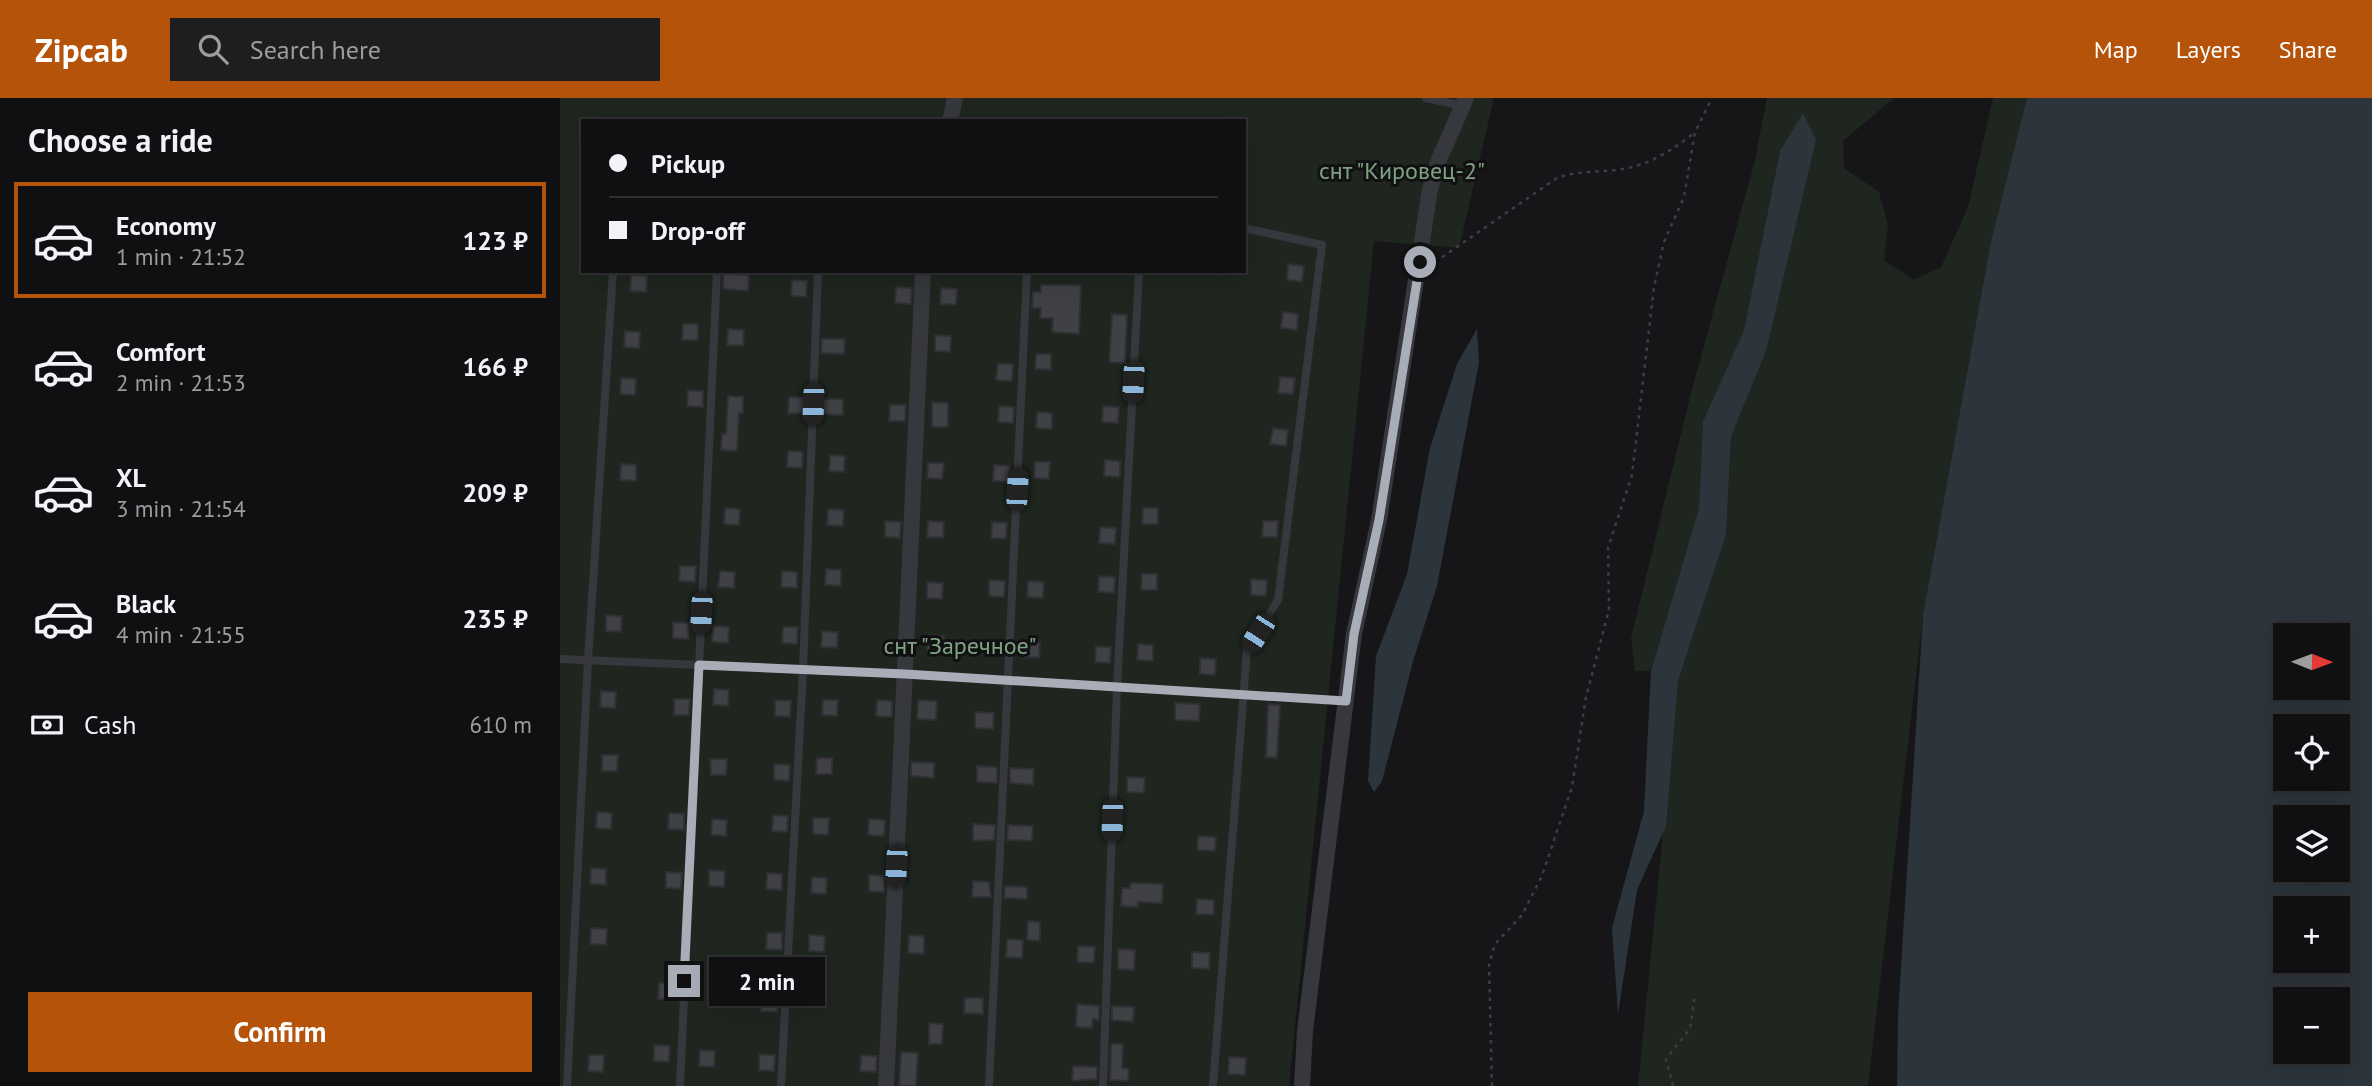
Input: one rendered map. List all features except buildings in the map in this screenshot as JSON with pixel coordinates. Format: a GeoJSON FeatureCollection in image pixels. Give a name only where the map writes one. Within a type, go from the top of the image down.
{"type":"FeatureCollection","features":[{"type":"Feature","properties":{"kind":"street"},"geometry":{"type":"LineString","coordinates":[[951,119],[956,98]]}},
{"type":"Feature","properties":{"kind":"street"},"geometry":{"type":"LineString","coordinates":[[1302,1086],[1305,1031],[1354,634],[1379,520],[1430,189],[1438,162],[1465,102]]}},
{"type":"Feature","properties":{"kind":"street"},"geometry":{"type":"LineString","coordinates":[[886,1086],[923,273]]}},
{"type":"Feature","properties":{"kind":"lane"},"geometry":{"type":"LineString","coordinates":[[1426,98],[1465,102]]}},
{"type":"Feature","properties":{"kind":"lane"},"geometry":{"type":"LineString","coordinates":[[1213,1086],[1247,650],[1278,600],[1322,245],[1246,228]]}},
{"type":"Feature","properties":{"kind":"lane"},"geometry":{"type":"LineString","coordinates":[[567,1086],[588,660],[613,273]]}},
{"type":"Feature","properties":{"kind":"lane"},"geometry":{"type":"LineString","coordinates":[[680,1086],[717,273]]}},
{"type":"Feature","properties":{"kind":"lane"},"geometry":{"type":"LineString","coordinates":[[781,1086],[803,670],[818,273]]}},
{"type":"Feature","properties":{"kind":"lane"},"geometry":{"type":"LineString","coordinates":[[989,1086],[1027,273]]}},
{"type":"Feature","properties":{"kind":"lane"},"geometry":{"type":"LineString","coordinates":[[1103,1086],[1116,687],[1139,273]]}},
{"type":"Feature","properties":{"kind":"lane"},"geometry":{"type":"LineString","coordinates":[[560,659],[905,674],[1346,701]]}},
{"type":"Feature","properties":{"kind":"path"},"geometry":{"type":"LineString","coordinates":[[1492,1086],[1489,965],[1495,943],[1522,915],[1542,876],[1572,787],[1586,697],[1609,610],[1608,548],[1632,475],[1654,286],[1664,242],[1684,197],[1695,132],[1712,98]]}},
{"type":"Feature","properties":{"kind":"path"},"geometry":{"type":"LineString","coordinates":[[1416,287],[1436,261],[1557,178],[1576,171],[1623,169],[1647,162],[1695,132]]}},
{"type":"Feature","properties":{"kind":"path"},"geometry":{"type":"LineString","coordinates":[[1673,1086],[1666,1059],[1690,1029],[1695,994]]}},
{"type":"Feature","properties":{"kind":"green space","name":"снт \"Заречное\""},"geometry":{"type":"Polygon","coordinates":[[[560,98],[1494,98],[1459,248],[1374,241],[1289,1086],[560,1086],[560,98]]]}},
{"type":"Feature","properties":{"kind":"green space"},"geometry":{"type":"Polygon","coordinates":[[[1767,98],[1894,98],[1843,141],[1844,168],[1879,192],[1888,225],[1884,260],[1914,280],[1941,267],[1968,207],[1993,98],[2027,98],[1990,246],[1923,615],[1868,1086],[1638,1086],[1678,681],[1726,535],[1731,437],[1766,351],[1780,151],[1744,330],[1703,421],[1699,508],[1651,671],[1635,671],[1631,638],[1691,393],[1755,160],[1767,98]]]}},
{"type":"Feature","properties":{"kind":"shaded area"},"geometry":{"type":"Polygon","coordinates":[[[2027,98],[2372,98],[2372,1086],[1897,1086],[1898,1015],[1923,615],[1990,246],[2027,98]]]}},
{"type":"Feature","properties":{"kind":"shaded area"},"geometry":{"type":"Polygon","coordinates":[[[1803,113],[1816,140],[1766,351],[1731,437],[1726,535],[1678,681],[1666,826],[1637,890],[1618,1014],[1612,928],[1644,811],[1651,671],[1699,508],[1703,421],[1744,330],[1780,151],[1803,113]]]}},
{"type":"Feature","properties":{"kind":"shaded area"},"geometry":{"type":"Polygon","coordinates":[[[1477,329],[1479,362],[1437,586],[1414,658],[1382,781],[1374,792],[1368,781],[1376,656],[1407,574],[1430,448],[1457,364],[1477,329]]]}},
{"type":"Feature","properties":{"kind":"route"},"geometry":{"type":"LineString","coordinates":[[684,981],[699,665],[905,674],[1346,701],[1354,634],[1379,520],[1420,262]]}},
{"type":"Feature","properties":{"kind":"park label","name":"снт \"Кировец-2\""},"geometry":{"type":"Point","coordinates":[1402,170]}}]}
